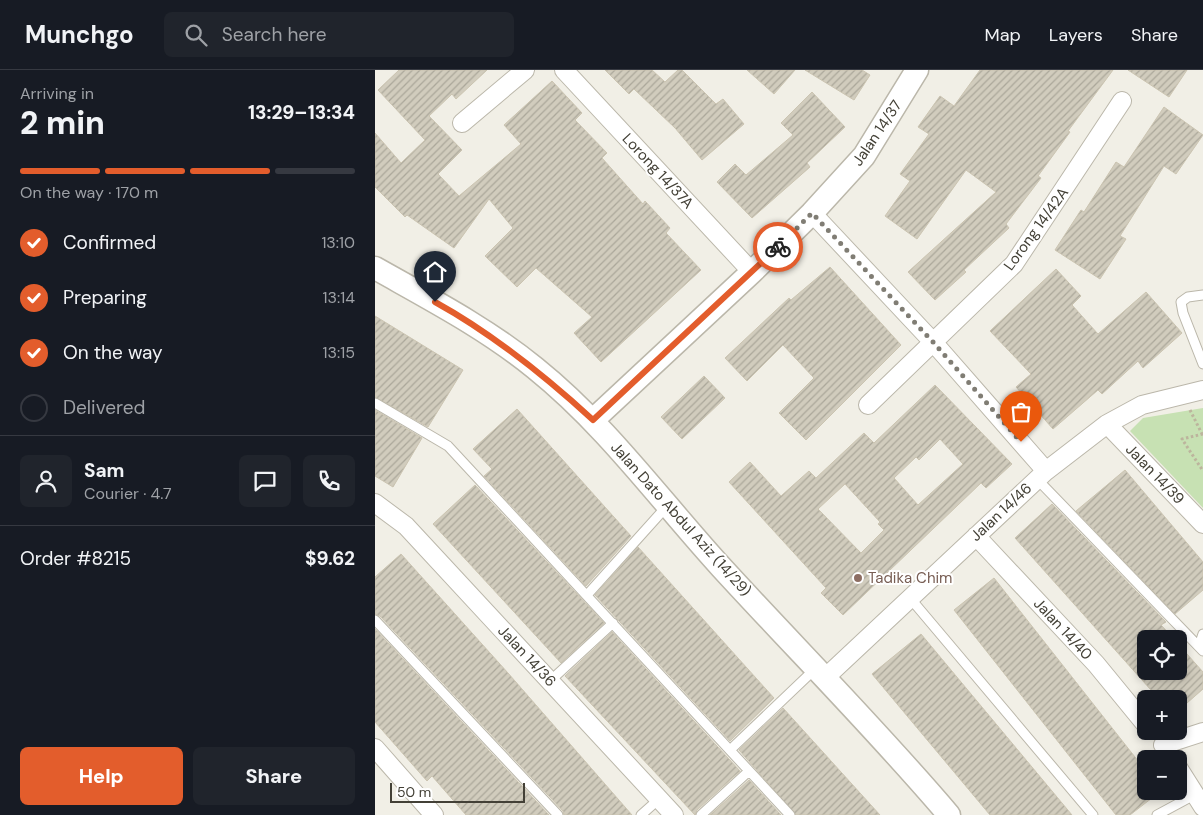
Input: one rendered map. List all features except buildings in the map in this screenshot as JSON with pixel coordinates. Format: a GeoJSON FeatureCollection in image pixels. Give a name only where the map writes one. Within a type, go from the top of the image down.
{"type":"FeatureCollection","features":[{"type":"Feature","properties":{"kind":"street"},"geometry":{"type":"LineString","coordinates":[[462,123],[525,70]]}},
{"type":"Feature","properties":{"kind":"street","name":"Lorong 14/37A"},"geometry":{"type":"LineString","coordinates":[[565,70],[752,272]]}},
{"type":"Feature","properties":{"kind":"street","name":"Jalan 14/37"},"geometry":{"type":"LineString","coordinates":[[593,420],[752,272],[812,213],[864,156],[914,71]]}},
{"type":"Feature","properties":{"kind":"street","name":"Lorong 14/42A"},"geometry":{"type":"LineString","coordinates":[[868,405],[1014,264],[1122,101]]}},
{"type":"Feature","properties":{"kind":"street"},"geometry":{"type":"LineString","coordinates":[[812,213],[933,342],[1041,475]]}},
{"type":"Feature","properties":{"kind":"street","name":"Jalan Dato Abdul Aziz (14/29)"},"geometry":{"type":"LineString","coordinates":[[375,268],[465,318],[533,367],[593,420],[721,566],[821,672],[949,815]]}},
{"type":"Feature","properties":{"kind":"street","name":"Jalan 14/46"},"geometry":{"type":"LineString","coordinates":[[821,672],[910,598],[1041,475],[1107,424],[1141,405],[1183,393],[1203,390]]}},
{"type":"Feature","properties":{"kind":"street","name":"Jalan 14/39"},"geometry":{"type":"LineString","coordinates":[[1107,424],[1203,524]]}},
{"type":"Feature","properties":{"kind":"street","name":"Jalan 14/36"},"geometry":{"type":"LineString","coordinates":[[375,503],[406,526],[674,815]]}},
{"type":"Feature","properties":{"kind":"street","name":"Jalan 14/40"},"geometry":{"type":"LineString","coordinates":[[976,536],[1096,664],[1137,714]]}},
{"type":"Feature","properties":{"kind":"street"},"geometry":{"type":"LineString","coordinates":[[1171,750],[1203,732]]}},
{"type":"Feature","properties":{"kind":"street"},"geometry":{"type":"LineString","coordinates":[[1158,740],[1165,750]]}},
{"type":"Feature","properties":{"kind":"street"},"geometry":{"type":"LineString","coordinates":[[375,748],[434,815]]}},
{"type":"Feature","properties":{"kind":"street"},"geometry":{"type":"LineString","coordinates":[[1187,781],[1199,800]]}},
{"type":"Feature","properties":{"kind":"lane"},"geometry":{"type":"LineString","coordinates":[[1203,295],[1188,297],[1181,302],[1183,313],[1203,364]]}},
{"type":"Feature","properties":{"kind":"lane"},"geometry":{"type":"LineString","coordinates":[[375,404],[448,446],[790,815]]}},
{"type":"Feature","properties":{"kind":"lane"},"geometry":{"type":"LineString","coordinates":[[1041,475],[1202,647]]}},
{"type":"Feature","properties":{"kind":"lane"},"geometry":{"type":"LineString","coordinates":[[587,595],[668,505]]}},
{"type":"Feature","properties":{"kind":"lane"},"geometry":{"type":"LineString","coordinates":[[910,598],[1093,815]]}},
{"type":"Feature","properties":{"kind":"lane"},"geometry":{"type":"LineString","coordinates":[[375,620],[558,815]]}},
{"type":"Feature","properties":{"kind":"lane"},"geometry":{"type":"LineString","coordinates":[[550,681],[613,623]]}},
{"type":"Feature","properties":{"kind":"lane"},"geometry":{"type":"LineString","coordinates":[[1202,647],[1203,634]]}},
{"type":"Feature","properties":{"kind":"lane"},"geometry":{"type":"LineString","coordinates":[[730,750],[821,672]]}},
{"type":"Feature","properties":{"kind":"lane"},"geometry":{"type":"LineString","coordinates":[[701,815],[749,771]]}},
{"type":"Feature","properties":{"kind":"lane"},"geometry":{"type":"LineString","coordinates":[[641,815],[659,799]]}},
{"type":"Feature","properties":{"kind":"lane"},"geometry":{"type":"LineString","coordinates":[[1157,815],[1199,800]]}},
{"type":"Feature","properties":{"kind":"path"},"geometry":{"type":"LineString","coordinates":[[1183,393],[1202,434],[1182,439],[1203,471]]}},
{"type":"Feature","properties":{"kind":"green space"},"geometry":{"type":"Polygon","coordinates":[[[1203,408],[1203,508],[1130,431],[1143,418],[1203,408]]]}},
{"type":"Feature","properties":{"kind":"way so far"},"geometry":{"type":"LineString","coordinates":[[778,247],[812,213],[933,342],[1021,442]]}},
{"type":"Feature","properties":{"kind":"place","name":"Tadika Chim"},"geometry":{"type":"Point","coordinates":[858,578]}},
{"type":"Feature","properties":{"kind":"route"},"geometry":{"type":"LineString","coordinates":[[435,302],[465,318],[533,367],[593,420],[778,247]]}}]}
